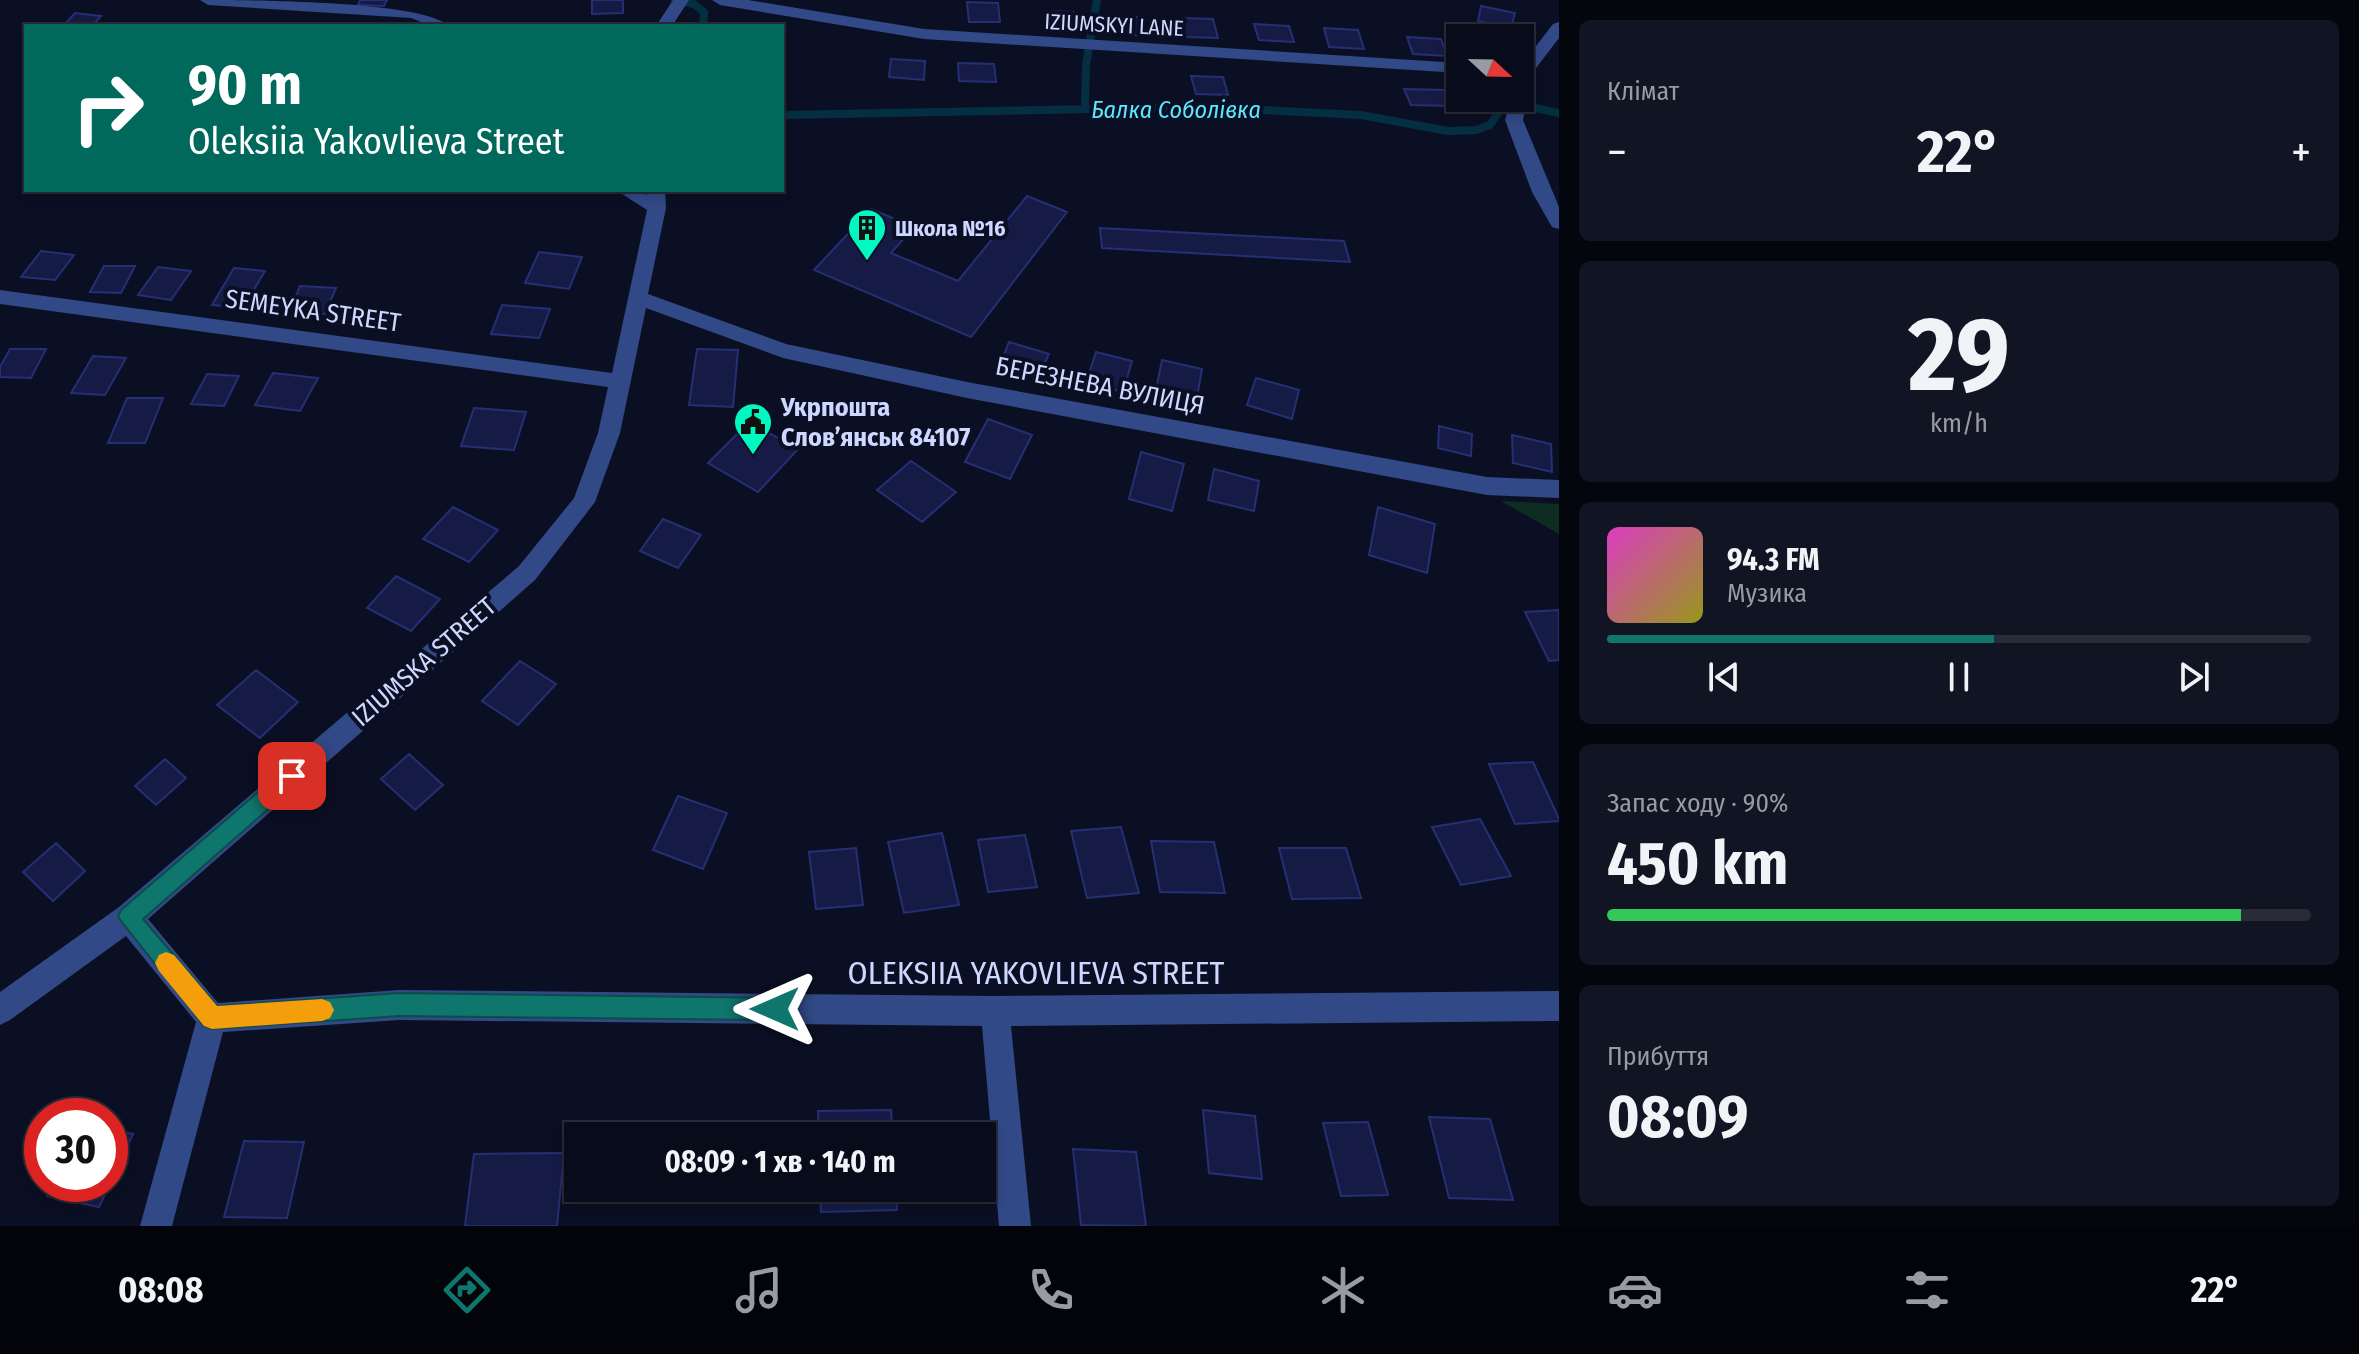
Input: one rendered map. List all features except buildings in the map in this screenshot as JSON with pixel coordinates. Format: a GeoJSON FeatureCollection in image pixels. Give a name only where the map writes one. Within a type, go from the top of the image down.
{"type":"FeatureCollection","features":[{"type":"Feature","properties":{"kind":"street"},"geometry":{"type":"LineString","coordinates":[[208,0],[413,13],[438,24]]}},
{"type":"Feature","properties":{"kind":"street"},"geometry":{"type":"LineString","coordinates":[[665,24],[681,0]]}},
{"type":"Feature","properties":{"kind":"street","name":"IZIUMSKYI LANE"},"geometry":{"type":"LineString","coordinates":[[720,0],[924,34],[1446,67]]}},
{"type":"Feature","properties":{"kind":"street"},"geometry":{"type":"LineString","coordinates":[[1534,57],[1559,27]]}},
{"type":"Feature","properties":{"kind":"street"},"geometry":{"type":"LineString","coordinates":[[1516,112],[1514,120],[1541,192],[1559,223]]}},
{"type":"Feature","properties":{"kind":"street"},"geometry":{"type":"LineString","coordinates":[[632,192],[656,199]]}},
{"type":"Feature","properties":{"kind":"street","name":"IZIUMSKA STREET"},"geometry":{"type":"LineString","coordinates":[[0,1010],[129,917],[527,573],[584,502],[609,433],[618,381],[639,298],[656,199]]}},
{"type":"Feature","properties":{"kind":"street","name":"SEMEYKA STREET"},"geometry":{"type":"LineString","coordinates":[[0,297],[618,381]]}},
{"type":"Feature","properties":{"kind":"street","name":"БЕРЕЗНЕВА ВУЛИЦЯ"},"geometry":{"type":"LineString","coordinates":[[639,298],[783,351],[967,390],[1487,486],[1559,489]]}},
{"type":"Feature","properties":{"kind":"street"},"geometry":{"type":"LineString","coordinates":[[129,917],[212,1018],[156,1226]]}},
{"type":"Feature","properties":{"kind":"street","name":"OLEKSIIA YAKOVLIEVA STREET"},"geometry":{"type":"LineString","coordinates":[[212,1018],[399,1005],[995,1011],[1559,1006]]}},
{"type":"Feature","properties":{"kind":"street"},"geometry":{"type":"LineString","coordinates":[[995,1011],[1015,1226]]}},
{"type":"Feature","properties":{"kind":"green space"},"geometry":{"type":"Polygon","coordinates":[[[1501,501],[1559,504],[1559,534],[1501,501]]]}},
{"type":"Feature","properties":{"kind":"waterway","name":"Балка Соболівка"},"geometry":{"type":"LineString","coordinates":[[675,0],[694,4],[704,12],[703,24]]}},
{"type":"Feature","properties":{"kind":"waterway"},"geometry":{"type":"LineString","coordinates":[[1085,108],[1086,65],[1097,0]]}},
{"type":"Feature","properties":{"kind":"waterway","name":"Балка Соболівка"},"geometry":{"type":"LineString","coordinates":[[784,115],[1203,107],[1361,115],[1448,131],[1476,130],[1490,125],[1500,110],[1518,104],[1559,113]]}},
{"type":"Feature","properties":{"kind":"slow traffic"},"geometry":{"type":"LineString","coordinates":[[166,963],[212,1018],[322,1010]]}},
{"type":"Feature","properties":{"kind":"place","name":"Школа №16"},"geometry":{"type":"Point","coordinates":[867,262]}},
{"type":"Feature","properties":{"kind":"place","name":"Укрпошта Слов’янськ 84107"},"geometry":{"type":"Point","coordinates":[753,456]}},
{"type":"Feature","properties":{"kind":"route"},"geometry":{"type":"LineString","coordinates":[[292,776],[129,917],[212,1018],[399,1005],[775,1009]]}}]}
